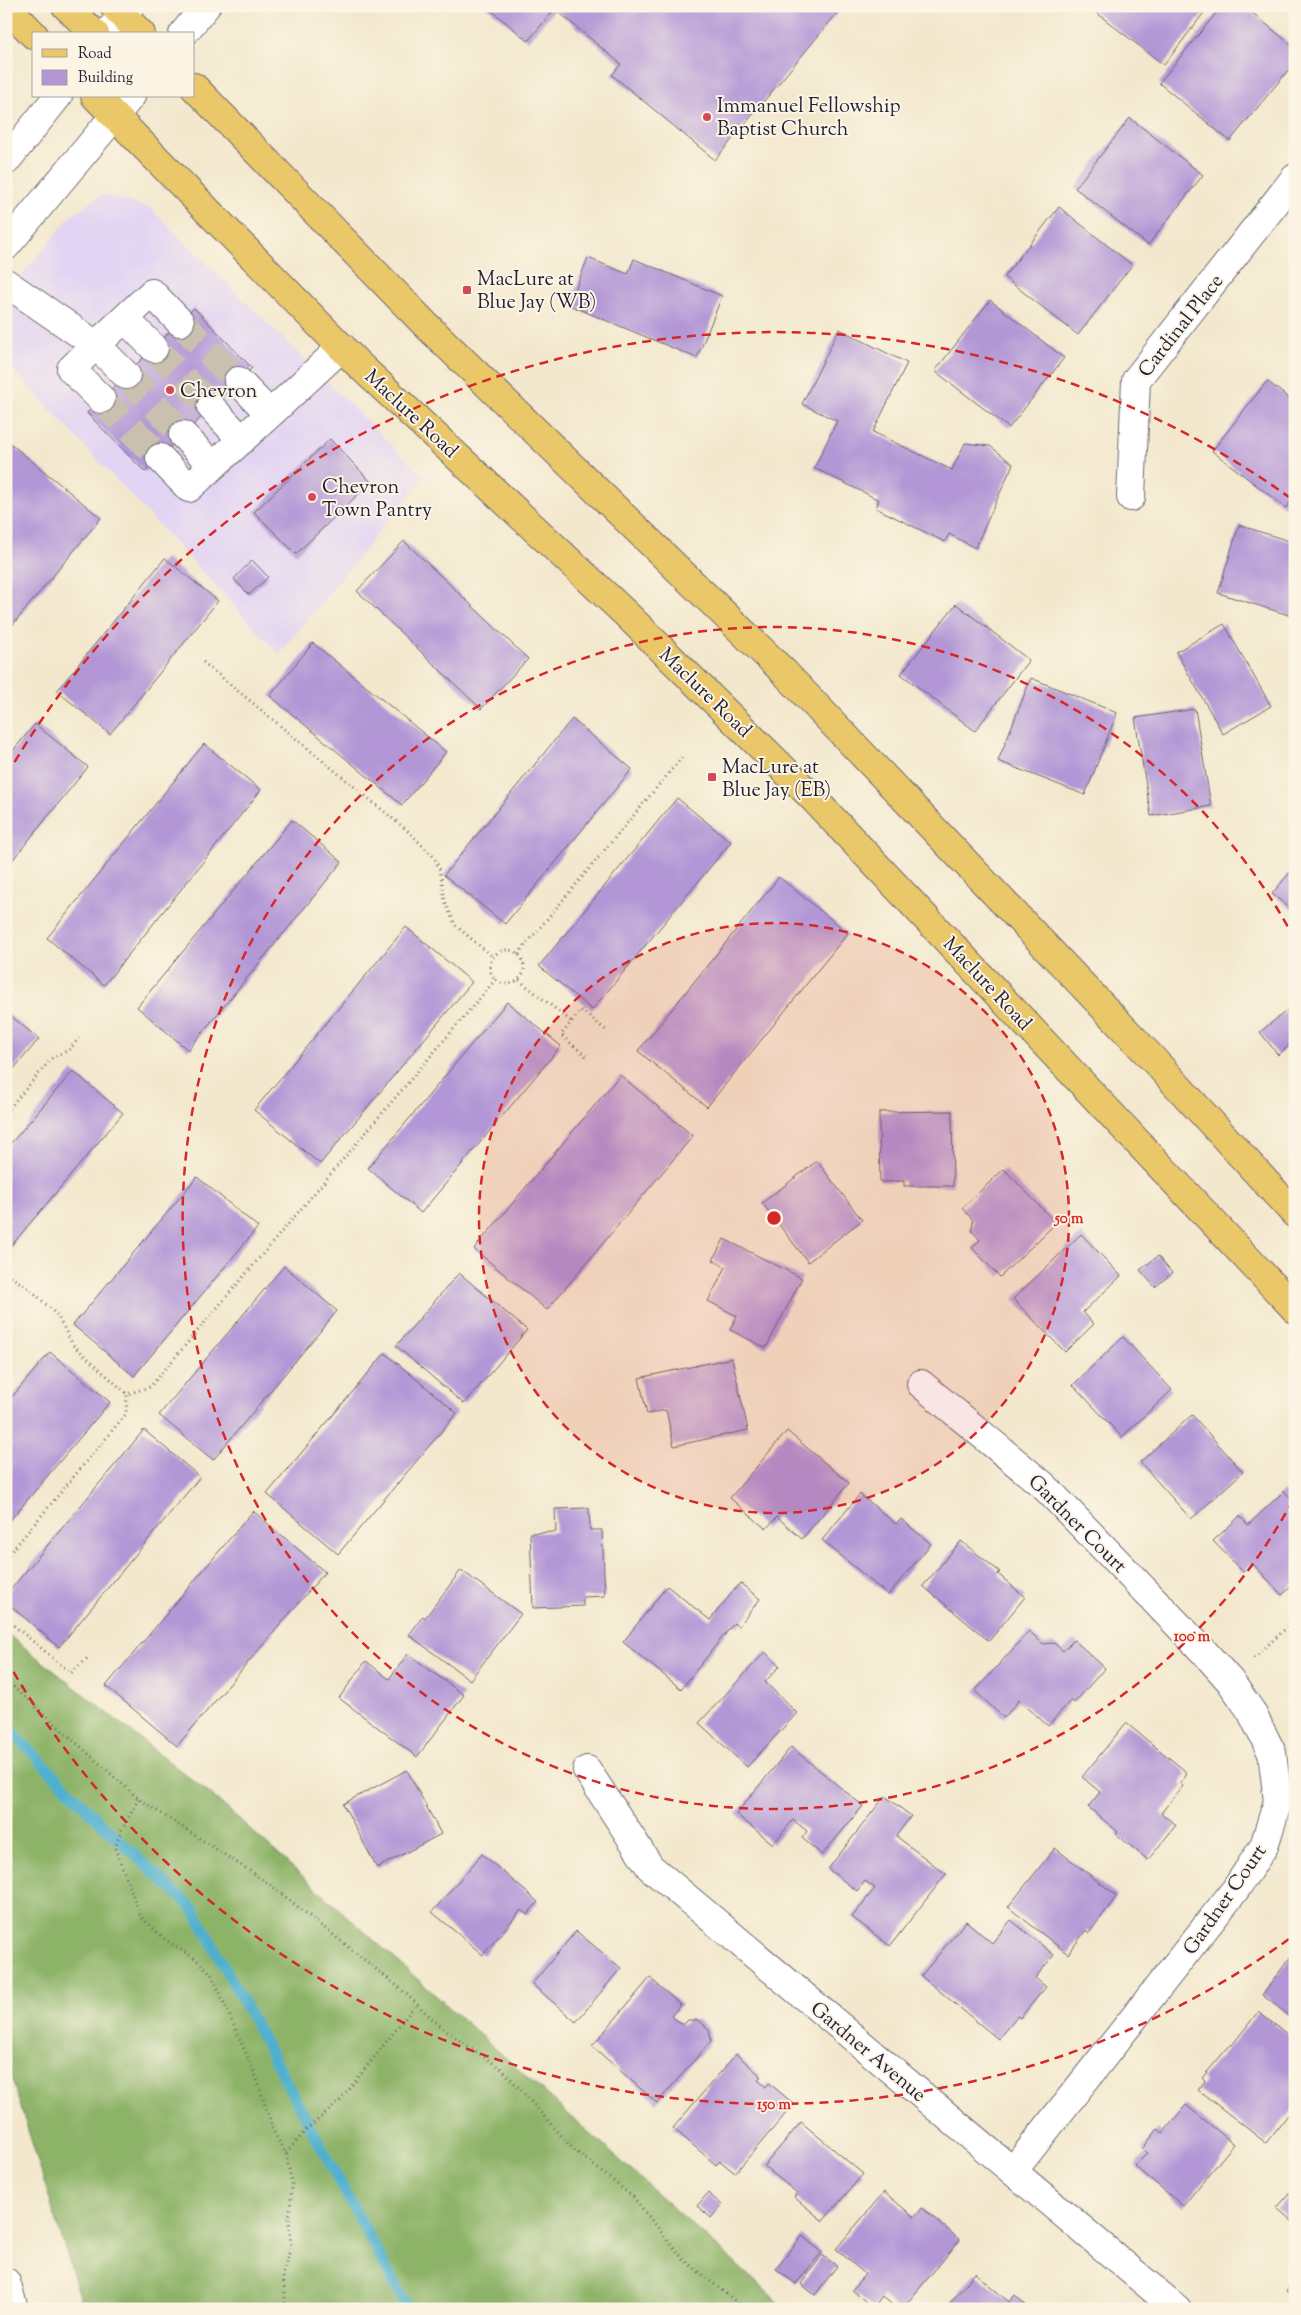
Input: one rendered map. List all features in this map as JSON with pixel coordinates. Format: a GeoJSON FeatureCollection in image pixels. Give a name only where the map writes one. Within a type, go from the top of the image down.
{"type":"FeatureCollection","features":[{"type":"Feature","properties":{"kind":"main road"},"geometry":{"type":"LineString","coordinates":[[6,6],[32,33]]}},
{"type":"Feature","properties":{"kind":"main road"},"geometry":{"type":"LineString","coordinates":[[66,6],[93,32]]}},
{"type":"Feature","properties":{"kind":"main road"},"geometry":{"type":"LineString","coordinates":[[195,88],[425,324],[784,672],[1150,1056],[1295,1214]]}},
{"type":"Feature","properties":{"kind":"main road","name":"Maclure Road"},"geometry":{"type":"LineString","coordinates":[[101,98],[123,106],[342,347],[625,613],[810,794],[1295,1309]]}},
{"type":"Feature","properties":{"kind":"street"},"geometry":{"type":"LineString","coordinates":[[185,32],[206,6]]}},
{"type":"Feature","properties":{"kind":"street"},"geometry":{"type":"LineString","coordinates":[[6,161],[56,98]]}},
{"type":"Feature","properties":{"kind":"street"},"geometry":{"type":"LineString","coordinates":[[6,246],[123,106]]}},
{"type":"Feature","properties":{"kind":"street","name":"Cardinal Place"},"geometry":{"type":"LineString","coordinates":[[1131,497],[1136,380],[1295,178]]}},
{"type":"Feature","properties":{"kind":"street"},"geometry":{"type":"LineString","coordinates":[[6,282],[96,344],[126,375]]}},
{"type":"Feature","properties":{"kind":"street"},"geometry":{"type":"LineString","coordinates":[[101,399],[71,369],[96,344],[152,293],[180,322]]}},
{"type":"Feature","properties":{"kind":"street"},"geometry":{"type":"LineString","coordinates":[[125,319],[154,348]]}},
{"type":"Feature","properties":{"kind":"street"},"geometry":{"type":"LineString","coordinates":[[160,458],[189,488],[342,347]]}},
{"type":"Feature","properties":{"kind":"street"},"geometry":{"type":"LineString","coordinates":[[238,381],[270,414]]}},
{"type":"Feature","properties":{"kind":"street"},"geometry":{"type":"LineString","coordinates":[[211,408],[242,440]]}},
{"type":"Feature","properties":{"kind":"street"},"geometry":{"type":"LineString","coordinates":[[183,435],[213,466]]}},
{"type":"Feature","properties":{"kind":"street","name":"Gardner Court"},"geometry":{"type":"LineString","coordinates":[[921,1384],[1044,1486],[1230,1681],[1251,1711],[1272,1753],[1278,1801],[1264,1846],[1235,1890],[1013,2171]]}},
{"type":"Feature","properties":{"kind":"street","name":"Gardner Avenue"},"geometry":{"type":"LineString","coordinates":[[587,1770],[650,1867],[1177,2309]]}},
{"type":"Feature","properties":{"kind":"street"},"geometry":{"type":"LineString","coordinates":[[6,2282],[14,2309]]}},
{"type":"Feature","properties":{"kind":"path"},"geometry":{"type":"LineString","coordinates":[[202,662],[409,832],[434,857],[440,870],[445,901],[455,924],[493,957]]}},
{"type":"Feature","properties":{"kind":"path"},"geometry":{"type":"LineString","coordinates":[[518,954],[683,756]]}},
{"type":"Feature","properties":{"kind":"path"},"geometry":{"type":"LineString","coordinates":[[505,950],[518,954],[524,965],[524,970],[519,980],[504,984],[496,979],[490,966],[493,957],[505,950]]}},
{"type":"Feature","properties":{"kind":"path"},"geometry":{"type":"LineString","coordinates":[[128,1394],[150,1387],[496,979]]}},
{"type":"Feature","properties":{"kind":"path"},"geometry":{"type":"LineString","coordinates":[[519,980],[572,1022]]}},
{"type":"Feature","properties":{"kind":"path"},"geometry":{"type":"LineString","coordinates":[[586,1056],[561,1035],[581,1010],[607,1031]]}},
{"type":"Feature","properties":{"kind":"path"},"geometry":{"type":"LineString","coordinates":[[6,1112],[53,1056],[68,1050],[79,1038]]}},
{"type":"Feature","properties":{"kind":"path"},"geometry":{"type":"LineString","coordinates":[[6,1274],[29,1288],[57,1315],[72,1345],[128,1394]]}},
{"type":"Feature","properties":{"kind":"path"},"geometry":{"type":"LineString","coordinates":[[6,1558],[126,1414],[128,1394]]}},
{"type":"Feature","properties":{"kind":"path"},"geometry":{"type":"LineString","coordinates":[[6,1618],[71,1673],[90,1656]]}},
{"type":"Feature","properties":{"kind":"path"},"geometry":{"type":"LineString","coordinates":[[1230,1681],[1295,1620]]}},
{"type":"Feature","properties":{"kind":"path"},"geometry":{"type":"LineString","coordinates":[[6,1680],[139,1799],[268,1882],[401,1989],[442,2028],[503,2070],[572,2148],[633,2197],[683,2259],[745,2309]]}},
{"type":"Feature","properties":{"kind":"path"},"geometry":{"type":"LineString","coordinates":[[139,1799],[121,1831],[115,1848],[141,1917],[167,1941],[193,1958],[211,1973],[255,2074],[275,2135],[286,2153],[292,2185],[289,2220],[291,2246],[283,2274],[286,2309]]}},
{"type":"Feature","properties":{"kind":"path"},"geometry":{"type":"LineString","coordinates":[[286,2153],[306,2131],[339,2102],[416,2004]]}},
{"type":"Feature","properties":{"kind":"shaded area"},"geometry":{"type":"Polygon","coordinates":[[[102,194],[151,209],[424,477],[279,654],[6,362],[6,295],[69,218],[102,194]]]}},
{"type":"Feature","properties":{"kind":"green space"},"geometry":{"type":"Polygon","coordinates":[[[6,1633],[214,1797],[786,2309],[84,2309],[6,2060],[6,1633]]]}},
{"type":"Feature","properties":{"kind":"building","name":"Immanuel Fellowship Baptist Church"},"geometry":{"type":"Polygon","coordinates":[[[486,6],[843,6],[715,160],[612,75],[621,64],[555,9],[528,41],[486,6]]]}},
{"type":"Feature","properties":{"kind":"building"},"geometry":{"type":"Polygon","coordinates":[[[1091,6],[1209,6],[1164,65],[1090,8],[1091,6]]]}},
{"type":"Feature","properties":{"kind":"building"},"geometry":{"type":"Polygon","coordinates":[[[1222,6],[1244,6],[1295,48],[1295,62],[1230,141],[1159,83],[1222,6]]]}},
{"type":"Feature","properties":{"kind":"building"},"geometry":{"type":"Polygon","coordinates":[[[1130,118],[1203,175],[1148,245],[1075,188],[1130,118]]]}},
{"type":"Feature","properties":{"kind":"building"},"geometry":{"type":"Polygon","coordinates":[[[1059,207],[1132,265],[1078,335],[1004,277],[1059,207]]]}},
{"type":"Feature","properties":{"kind":"building"},"geometry":{"type":"Polygon","coordinates":[[[588,258],[628,274],[634,259],[722,296],[697,358],[569,305],[588,258]]]}},
{"type":"Feature","properties":{"kind":"building"},"geometry":{"type":"Polygon","coordinates":[[[990,300],[1064,358],[1009,428],[935,371],[990,300]]]}},
{"type":"Feature","properties":{"kind":"building","name":"Chevron"},"geometry":{"type":"Polygon","coordinates":[[[194,308],[252,368],[145,472],[87,413],[194,308]]]}},
{"type":"Feature","properties":{"kind":"building"},"geometry":{"type":"Polygon","coordinates":[[[839,329],[907,363],[873,432],[952,470],[965,443],[990,446],[1013,464],[975,548],[949,534],[945,542],[876,508],[879,500],[814,468],[837,421],[802,404],[839,329]]]}},
{"type":"Feature","properties":{"kind":"building"},"geometry":{"type":"Polygon","coordinates":[[[1267,381],[1295,403],[1295,496],[1286,508],[1212,451],[1267,381]]]}},
{"type":"Feature","properties":{"kind":"building","name":"Chevron Town Pantry"},"geometry":{"type":"Polygon","coordinates":[[[330,439],[371,482],[296,554],[254,512],[330,439]]]}},
{"type":"Feature","properties":{"kind":"building"},"geometry":{"type":"Polygon","coordinates":[[[11,444],[101,518],[6,633],[6,450],[11,444]]]}},
{"type":"Feature","properties":{"kind":"building"},"geometry":{"type":"Polygon","coordinates":[[[1239,525],[1295,543],[1295,617],[1218,593],[1239,525]]]}},
{"type":"Feature","properties":{"kind":"building"},"geometry":{"type":"Polygon","coordinates":[[[404,541],[528,659],[481,709],[357,591],[404,541]]]}},
{"type":"Feature","properties":{"kind":"building"},"geometry":{"type":"Polygon","coordinates":[[[165,558],[218,601],[110,734],[57,691],[165,558]]]}},
{"type":"Feature","properties":{"kind":"building"},"geometry":{"type":"Polygon","coordinates":[[[252,560],[268,577],[249,595],[234,579],[252,560]]]}},
{"type":"Feature","properties":{"kind":"building"},"geometry":{"type":"Polygon","coordinates":[[[956,604],[1029,660],[975,731],[901,674],[956,604]]]}},
{"type":"Feature","properties":{"kind":"building"},"geometry":{"type":"Polygon","coordinates":[[[1224,624],[1271,706],[1223,734],[1176,652],[1224,624]]]}},
{"type":"Feature","properties":{"kind":"building"},"geometry":{"type":"Polygon","coordinates":[[[313,643],[446,752],[402,805],[270,696],[313,643]]]}},
{"type":"Feature","properties":{"kind":"building"},"geometry":{"type":"Polygon","coordinates":[[[1031,678],[1117,713],[1085,795],[998,761],[1031,678]]]}},
{"type":"Feature","properties":{"kind":"building"},"geometry":{"type":"Polygon","coordinates":[[[1195,709],[1211,806],[1151,816],[1135,718],[1195,709]]]}},
{"type":"Feature","properties":{"kind":"building"},"geometry":{"type":"Polygon","coordinates":[[[572,719],[632,769],[505,924],[444,875],[572,719]]]}},
{"type":"Feature","properties":{"kind":"building"},"geometry":{"type":"Polygon","coordinates":[[[35,724],[88,767],[6,868],[6,759],[35,724]]]}},
{"type":"Feature","properties":{"kind":"building"},"geometry":{"type":"Polygon","coordinates":[[[204,744],[261,790],[104,985],[47,938],[204,744]]]}},
{"type":"Feature","properties":{"kind":"building"},"geometry":{"type":"Polygon","coordinates":[[[677,798],[731,842],[592,1010],[539,966],[677,798]]]}},
{"type":"Feature","properties":{"kind":"building"},"geometry":{"type":"Polygon","coordinates":[[[292,820],[342,862],[188,1050],[137,1007],[292,820]]]}},
{"type":"Feature","properties":{"kind":"building"},"geometry":{"type":"Polygon","coordinates":[[[1295,866],[1295,912],[1272,894],[1295,866]]]}},
{"type":"Feature","properties":{"kind":"building"},"geometry":{"type":"Polygon","coordinates":[[[779,877],[848,933],[707,1107],[638,1051],[779,877]]]}},
{"type":"Feature","properties":{"kind":"building"},"geometry":{"type":"Polygon","coordinates":[[[406,927],[472,982],[320,1164],[254,1110],[406,927]]]}},
{"type":"Feature","properties":{"kind":"building"},"geometry":{"type":"Polygon","coordinates":[[[507,1002],[561,1046],[421,1213],[368,1168],[507,1002]]]}},
{"type":"Feature","properties":{"kind":"building"},"geometry":{"type":"Polygon","coordinates":[[[1295,1004],[1295,1048],[1291,1044],[1278,1055],[1260,1032],[1295,1004]]]}},
{"type":"Feature","properties":{"kind":"building"},"geometry":{"type":"Polygon","coordinates":[[[6,1012],[39,1039],[6,1078],[6,1012]]]}},
{"type":"Feature","properties":{"kind":"building"},"geometry":{"type":"Polygon","coordinates":[[[73,1071],[123,1113],[6,1252],[6,1149],[73,1071]]]}},
{"type":"Feature","properties":{"kind":"building"},"geometry":{"type":"Polygon","coordinates":[[[620,1075],[693,1136],[547,1310],[474,1249],[620,1075]]]}},
{"type":"Feature","properties":{"kind":"building"},"geometry":{"type":"Polygon","coordinates":[[[952,1111],[953,1186],[904,1186],[904,1181],[880,1182],[879,1112],[952,1111]]]}},
{"type":"Feature","properties":{"kind":"building"},"geometry":{"type":"Polygon","coordinates":[[[817,1161],[862,1220],[808,1262],[762,1203],[817,1161]]]}},
{"type":"Feature","properties":{"kind":"building"},"geometry":{"type":"Polygon","coordinates":[[[1004,1169],[1056,1223],[1000,1277],[972,1248],[980,1240],[972,1231],[973,1220],[962,1208],[1004,1169]]]}},
{"type":"Feature","properties":{"kind":"building"},"geometry":{"type":"Polygon","coordinates":[[[197,1177],[258,1227],[134,1376],[73,1325],[197,1177]]]}},
{"type":"Feature","properties":{"kind":"building"},"geometry":{"type":"Polygon","coordinates":[[[1081,1234],[1121,1276],[1083,1312],[1094,1324],[1065,1352],[1013,1299],[1081,1234]]]}},
{"type":"Feature","properties":{"kind":"building"},"geometry":{"type":"Polygon","coordinates":[[[724,1239],[802,1278],[766,1348],[730,1330],[737,1316],[708,1301],[726,1267],[713,1260],[724,1239]]]}},
{"type":"Feature","properties":{"kind":"building"},"geometry":{"type":"Polygon","coordinates":[[[1158,1256],[1172,1273],[1155,1287],[1140,1270],[1158,1256]]]}},
{"type":"Feature","properties":{"kind":"building"},"geometry":{"type":"Polygon","coordinates":[[[284,1266],[337,1311],[213,1460],[159,1415],[284,1266]]]}},
{"type":"Feature","properties":{"kind":"building"},"geometry":{"type":"Polygon","coordinates":[[[459,1273],[527,1330],[464,1404],[396,1346],[459,1273]]]}},
{"type":"Feature","properties":{"kind":"building"},"geometry":{"type":"Polygon","coordinates":[[[1123,1337],[1172,1390],[1122,1437],[1073,1385],[1123,1337]]]}},
{"type":"Feature","properties":{"kind":"building"},"geometry":{"type":"Polygon","coordinates":[[[50,1352],[110,1402],[6,1525],[6,1404],[50,1352]]]}},
{"type":"Feature","properties":{"kind":"building"},"geometry":{"type":"Polygon","coordinates":[[[385,1353],[457,1413],[338,1554],[267,1494],[385,1353]]]}},
{"type":"Feature","properties":{"kind":"building"},"geometry":{"type":"Polygon","coordinates":[[[732,1358],[748,1430],[674,1446],[666,1410],[647,1414],[639,1378],[732,1358]]]}},
{"type":"Feature","properties":{"kind":"building"},"geometry":{"type":"Polygon","coordinates":[[[1192,1415],[1243,1472],[1191,1519],[1140,1462],[1192,1415]]]}},
{"type":"Feature","properties":{"kind":"building"},"geometry":{"type":"Polygon","coordinates":[[[144,1430],[200,1477],[59,1647],[6,1602],[6,1595],[144,1430]]]}},
{"type":"Feature","properties":{"kind":"building"},"geometry":{"type":"Polygon","coordinates":[[[787,1431],[849,1483],[802,1539],[777,1517],[766,1529],[730,1498],[787,1431]]]}},
{"type":"Feature","properties":{"kind":"building"},"geometry":{"type":"Polygon","coordinates":[[[1284,1491],[1295,1503],[1295,1583],[1282,1595],[1253,1564],[1243,1572],[1213,1541],[1240,1516],[1248,1525],[1284,1491]]]}},
{"type":"Feature","properties":{"kind":"building"},"geometry":{"type":"Polygon","coordinates":[[[860,1494],[896,1524],[901,1519],[931,1544],[888,1595],[822,1540],[860,1494]]]}},
{"type":"Feature","properties":{"kind":"building"},"geometry":{"type":"Polygon","coordinates":[[[589,1508],[590,1530],[602,1530],[605,1596],[583,1597],[583,1606],[533,1608],[530,1533],[556,1532],[555,1509],[589,1508]]]}},
{"type":"Feature","properties":{"kind":"building"},"geometry":{"type":"Polygon","coordinates":[[[253,1511],[325,1572],[177,1746],[106,1686],[253,1511]]]}},
{"type":"Feature","properties":{"kind":"building"},"geometry":{"type":"Polygon","coordinates":[[[961,1541],[1000,1572],[998,1574],[1025,1597],[989,1641],[923,1586],[961,1541]]]}},
{"type":"Feature","properties":{"kind":"building"},"geometry":{"type":"Polygon","coordinates":[[[461,1570],[521,1614],[470,1680],[409,1635],[423,1616],[425,1618],[461,1570]]]}},
{"type":"Feature","properties":{"kind":"building"},"geometry":{"type":"Polygon","coordinates":[[[740,1583],[760,1599],[738,1627],[734,1623],[681,1689],[623,1642],[667,1586],[710,1620],[740,1583]]]}},
{"type":"Feature","properties":{"kind":"building"},"geometry":{"type":"Polygon","coordinates":[[[1029,1631],[1043,1644],[1054,1643],[1063,1651],[1074,1640],[1105,1668],[1074,1703],[1071,1700],[1048,1726],[1019,1700],[1004,1718],[975,1691],[1029,1631]]]}},
{"type":"Feature","properties":{"kind":"building"},"geometry":{"type":"Polygon","coordinates":[[[765,1652],[780,1666],[765,1682],[797,1713],[747,1767],[699,1723],[765,1652]]]}},
{"type":"Feature","properties":{"kind":"building"},"geometry":{"type":"Polygon","coordinates":[[[408,1654],[464,1695],[417,1757],[339,1698],[366,1661],[389,1679],[408,1654]]]}},
{"type":"Feature","properties":{"kind":"building"},"geometry":{"type":"Polygon","coordinates":[[[1126,1723],[1184,1770],[1186,1776],[1180,1783],[1183,1786],[1161,1813],[1176,1825],[1148,1860],[1116,1834],[1118,1832],[1088,1807],[1100,1792],[1082,1777],[1126,1723]]]}},
{"type":"Feature","properties":{"kind":"building"},"geometry":{"type":"Polygon","coordinates":[[[791,1747],[863,1806],[822,1855],[802,1838],[807,1831],[793,1820],[773,1844],[736,1814],[791,1747]]]}},
{"type":"Feature","properties":{"kind":"building"},"geometry":{"type":"Polygon","coordinates":[[[407,1770],[441,1834],[377,1868],[343,1804],[407,1770]]]}},
{"type":"Feature","properties":{"kind":"building"},"geometry":{"type":"Polygon","coordinates":[[[885,1796],[911,1816],[896,1836],[946,1874],[890,1946],[852,1917],[875,1888],[865,1881],[857,1891],[828,1869],[885,1796]]]}},
{"type":"Feature","properties":{"kind":"building"},"geometry":{"type":"Polygon","coordinates":[[[1055,1848],[1117,1896],[1089,1933],[1086,1930],[1068,1954],[1008,1907],[1055,1848]]]}},
{"type":"Feature","properties":{"kind":"building"},"geometry":{"type":"Polygon","coordinates":[[[482,1854],[538,1902],[527,1915],[521,1910],[483,1955],[432,1912],[482,1854]]]}},
{"type":"Feature","properties":{"kind":"building"},"geometry":{"type":"Polygon","coordinates":[[[1011,1920],[1054,1955],[1035,1978],[1046,1987],[1020,2018],[1017,2016],[998,2039],[921,1976],[966,1921],[992,1943],[1011,1920]]]}},
{"type":"Feature","properties":{"kind":"building"},"geometry":{"type":"Polygon","coordinates":[[[576,1931],[621,1968],[576,2022],[532,1984],[576,1931]]]}},
{"type":"Feature","properties":{"kind":"building"},"geometry":{"type":"Polygon","coordinates":[[[1293,1954],[1295,1956],[1295,2020],[1262,1995],[1293,1954]]]}},
{"type":"Feature","properties":{"kind":"building"},"geometry":{"type":"Polygon","coordinates":[[[650,1978],[681,2005],[671,2016],[683,2025],[688,2020],[698,2020],[709,2029],[711,2041],[657,2103],[592,2046],[650,1978]]]}},
{"type":"Feature","properties":{"kind":"building"},"geometry":{"type":"Polygon","coordinates":[[[1258,2012],[1295,2040],[1295,2106],[1266,2143],[1198,2090],[1205,2081],[1202,2078],[1232,2045],[1258,2012]]]}},
{"type":"Feature","properties":{"kind":"building"},"geometry":{"type":"Polygon","coordinates":[[[736,2054],[761,2076],[758,2080],[766,2087],[769,2083],[794,2104],[735,2173],[720,2161],[716,2165],[673,2128],[736,2054]]]}},
{"type":"Feature","properties":{"kind":"building"},"geometry":{"type":"Polygon","coordinates":[[[1186,2105],[1234,2144],[1183,2206],[1135,2166],[1147,2153],[1142,2149],[1158,2129],[1163,2133],[1186,2105]]]}},
{"type":"Feature","properties":{"kind":"building"},"geometry":{"type":"Polygon","coordinates":[[[801,2122],[863,2174],[823,2221],[794,2197],[797,2193],[764,2166],[801,2122]]]}},
{"type":"Feature","properties":{"kind":"building"},"geometry":{"type":"Polygon","coordinates":[[[1295,2187],[1295,2220],[1293,2222],[1277,2208],[1295,2187]]]}},
{"type":"Feature","properties":{"kind":"building"},"geometry":{"type":"Polygon","coordinates":[[[884,2192],[914,2217],[922,2208],[960,2240],[902,2309],[897,2309],[882,2296],[873,2308],[852,2290],[865,2274],[836,2249],[884,2192]]]}},
{"type":"Feature","properties":{"kind":"building"},"geometry":{"type":"Polygon","coordinates":[[[708,2193],[722,2205],[711,2218],[697,2206],[708,2193]]]}},
{"type":"Feature","properties":{"kind":"building"},"geometry":{"type":"Polygon","coordinates":[[[802,2236],[822,2252],[796,2284],[776,2269],[802,2236]]]}},
{"type":"Feature","properties":{"kind":"building"},"geometry":{"type":"Polygon","coordinates":[[[822,2255],[837,2266],[815,2295],[801,2284],[822,2255]]]}},
{"type":"Feature","properties":{"kind":"building"},"geometry":{"type":"Polygon","coordinates":[[[975,2273],[1009,2302],[1015,2295],[1030,2309],[945,2309],[975,2273]]]}},
{"type":"Feature","properties":{"kind":"building"},"geometry":{"type":"Polygon","coordinates":[[[1295,2280],[1295,2298],[1286,2291],[1295,2280]]]}},
{"type":"Feature","properties":{"kind":"waterway"},"geometry":{"type":"LineString","coordinates":[[6,1726],[100,1822],[194,1910],[408,2309]]}},
{"type":"Feature","properties":{"kind":"tunnel"},"geometry":{"type":"LineString","coordinates":[[180,322],[238,381]]}},
{"type":"Feature","properties":{"kind":"tunnel"},"geometry":{"type":"LineString","coordinates":[[154,348],[211,407]]}},
{"type":"Feature","properties":{"kind":"tunnel"},"geometry":{"type":"LineString","coordinates":[[126,375],[183,435]]}},
{"type":"Feature","properties":{"kind":"tunnel"},"geometry":{"type":"LineString","coordinates":[[101,399],[160,458]]}},
{"type":"Feature","properties":{"kind":"place","name":"Immanuel Fellowship Baptist Church"},"geometry":{"type":"Point","coordinates":[707,117]}},
{"type":"Feature","properties":{"kind":"place","name":"MacLure at Blue Jay (WB)"},"geometry":{"type":"Point","coordinates":[467,290]}},
{"type":"Feature","properties":{"kind":"place","name":"Chevron"},"geometry":{"type":"Point","coordinates":[170,390]}},
{"type":"Feature","properties":{"kind":"place","name":"Chevron Town Pantry"},"geometry":{"type":"Point","coordinates":[312,497]}},
{"type":"Feature","properties":{"kind":"place","name":"MacLure at Blue Jay (EB)"},"geometry":{"type":"Point","coordinates":[712,777]}}]}
